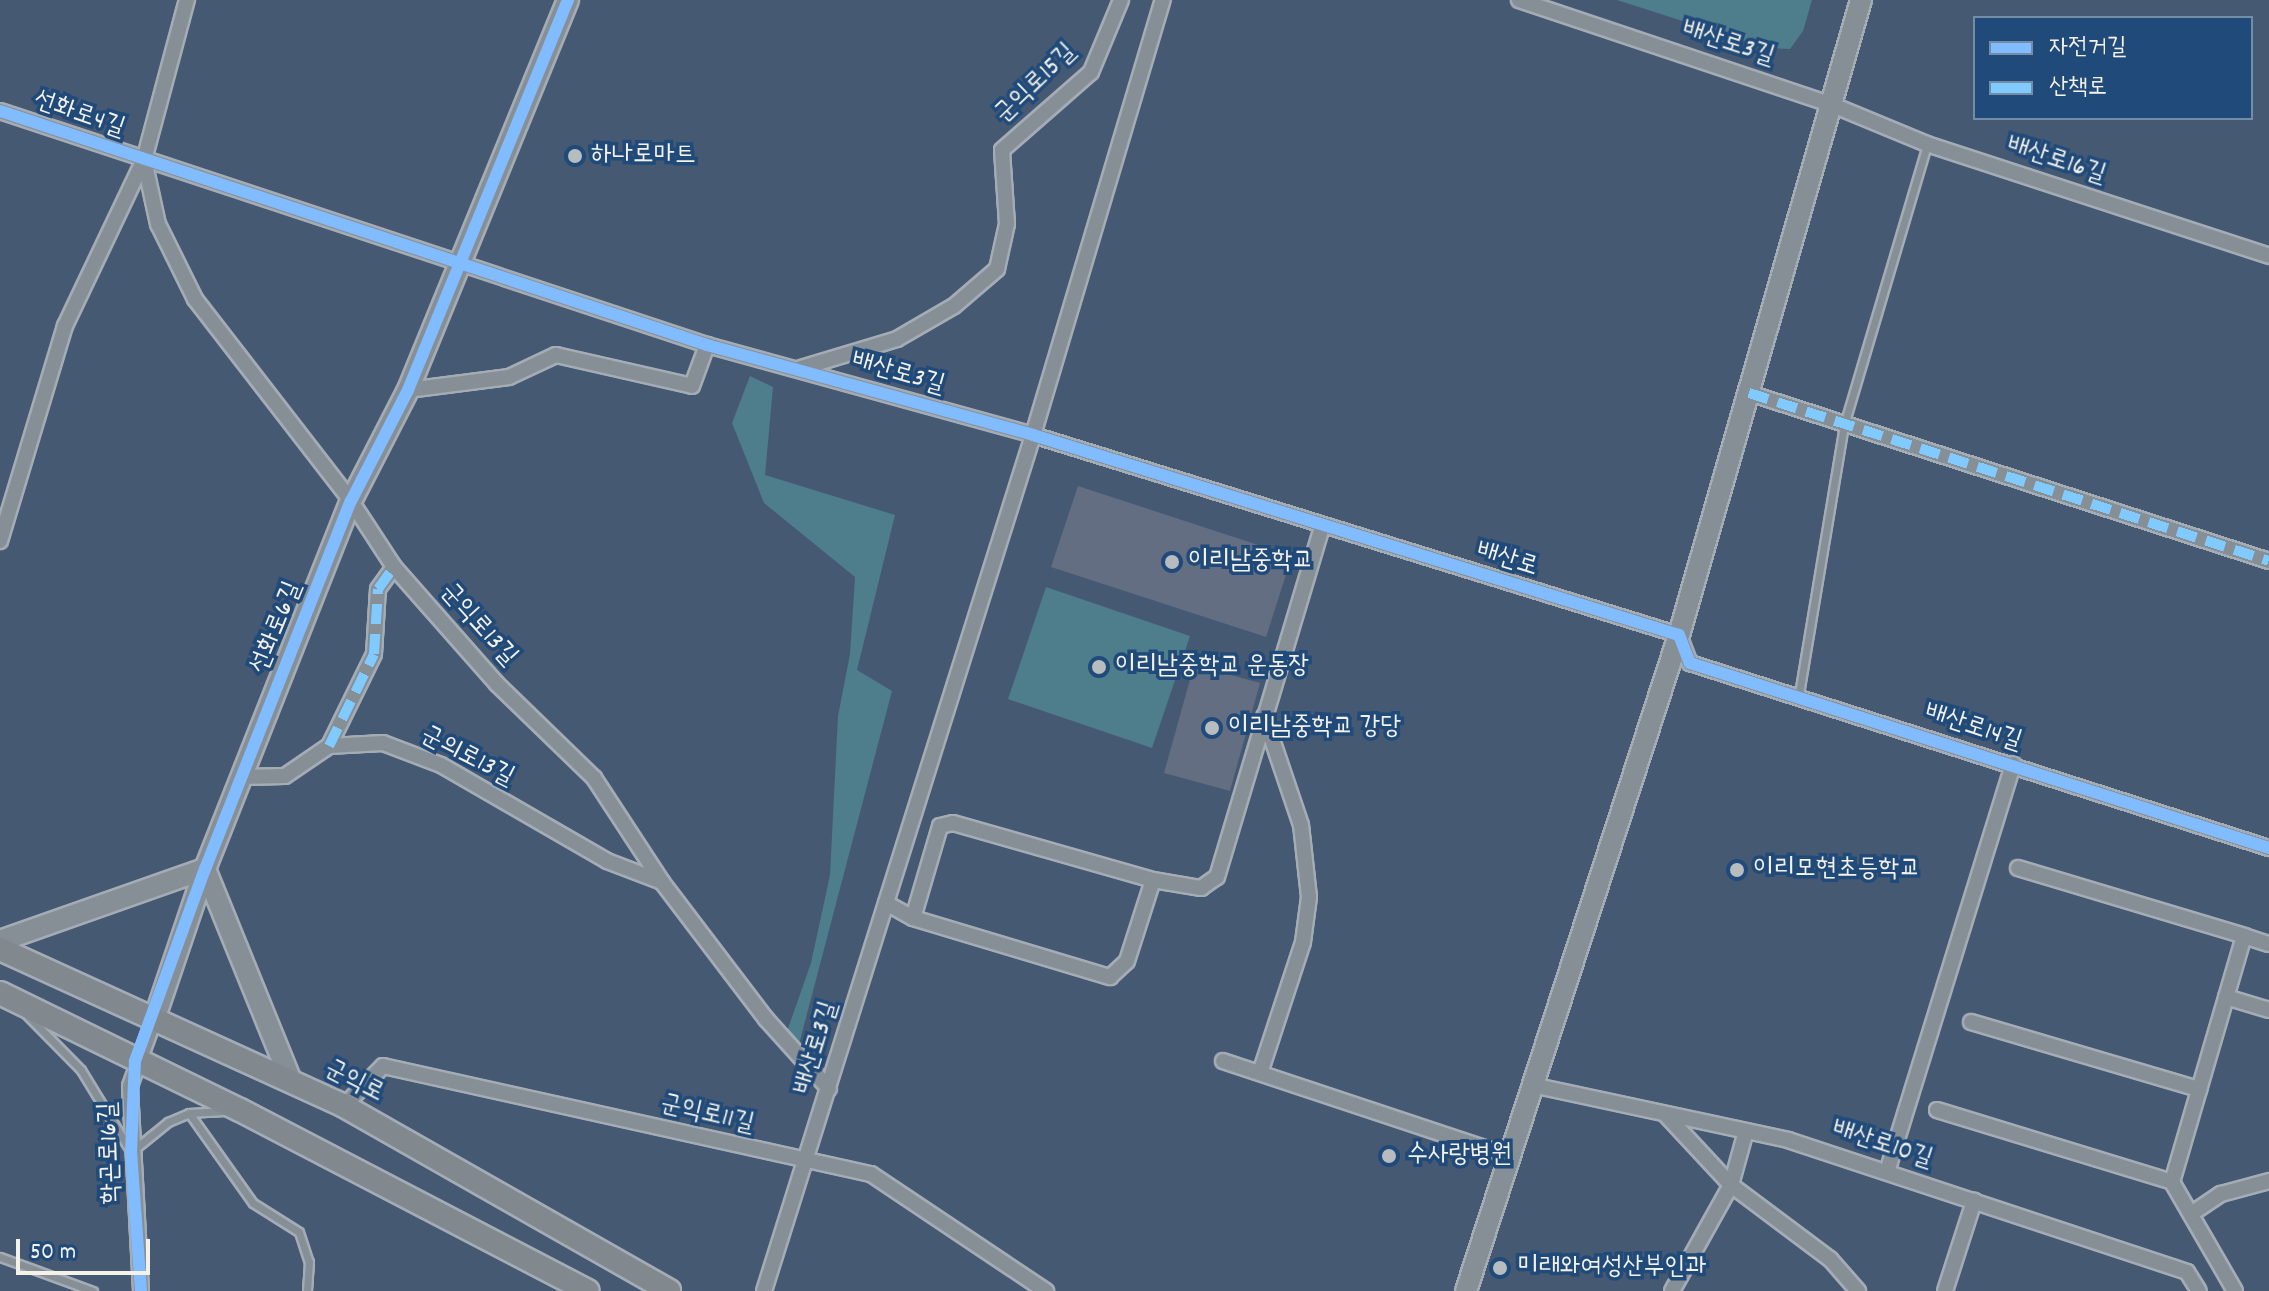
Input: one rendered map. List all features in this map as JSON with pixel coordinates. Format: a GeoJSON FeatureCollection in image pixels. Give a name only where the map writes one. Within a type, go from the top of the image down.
{"type":"FeatureCollection","features":[{"type":"Feature","properties":{"kind":"main road","name":"군익로"},"geometry":{"type":"LineString","coordinates":[[0,949],[155,1017],[344,1106],[669,1291]]}},
{"type":"Feature","properties":{"kind":"main road"},"geometry":{"type":"LineString","coordinates":[[6,996],[240,1110],[588,1291]]}},
{"type":"Feature","properties":{"kind":"street","name":"선화로4길"},"geometry":{"type":"LineString","coordinates":[[0,541],[65,326],[144,160],[187,0]]}},
{"type":"Feature","properties":{"kind":"street","name":"선화로6길"},"geometry":{"type":"LineString","coordinates":[[155,1017],[205,869],[351,501],[408,390],[462,265],[568,0]]}},
{"type":"Feature","properties":{"kind":"street","name":"군익로15길"},"geometry":{"type":"LineString","coordinates":[[801,369],[897,339],[954,306],[997,269],[1007,224],[1002,150],[1091,72],[1121,0]]}},
{"type":"Feature","properties":{"kind":"street","name":"배산로3길"},"geometry":{"type":"LineString","coordinates":[[807,1162],[1033,435],[1163,0]]}},
{"type":"Feature","properties":{"kind":"street","name":"배산로3길"},"geometry":{"type":"LineString","coordinates":[[1519,0],[1830,104]]}},
{"type":"Feature","properties":{"kind":"street"},"geometry":{"type":"LineString","coordinates":[[1466,1291],[1679,635],[1861,0]]}},
{"type":"Feature","properties":{"kind":"street","name":"배산로16길"},"geometry":{"type":"LineString","coordinates":[[1830,104],[1927,144],[2269,256]]}},
{"type":"Feature","properties":{"kind":"street","name":"선화로4길"},"geometry":{"type":"LineString","coordinates":[[0,111],[144,160]]}},
{"type":"Feature","properties":{"kind":"street"},"geometry":{"type":"LineString","coordinates":[[144,160],[462,265]]}},
{"type":"Feature","properties":{"kind":"street","name":"군익로13길"},"geometry":{"type":"LineString","coordinates":[[144,160],[158,224],[195,299],[351,501],[394,567],[497,684],[594,778],[662,882],[766,1019],[829,1089]]}},
{"type":"Feature","properties":{"kind":"street","name":"배산로3길"},"geometry":{"type":"LineString","coordinates":[[462,265],[707,345],[1033,435],[1322,526]]}},
{"type":"Feature","properties":{"kind":"street"},"geometry":{"type":"LineString","coordinates":[[408,390],[509,377],[556,355],[692,386],[707,345]]}},
{"type":"Feature","properties":{"kind":"street"},"geometry":{"type":"LineString","coordinates":[[1749,393],[2269,561]]}},
{"type":"Feature","properties":{"kind":"street"},"geometry":{"type":"LineString","coordinates":[[913,918],[940,826],[953,823],[1153,880],[1201,888],[1217,877],[1322,526]]}},
{"type":"Feature","properties":{"kind":"street","name":"배산로"},"geometry":{"type":"LineString","coordinates":[[1322,526],[1679,635]]}},
{"type":"Feature","properties":{"kind":"street"},"geometry":{"type":"LineString","coordinates":[[241,777],[285,776],[329,746],[374,654],[378,589],[394,567]]}},
{"type":"Feature","properties":{"kind":"street","name":"배산로14길"},"geometry":{"type":"LineString","coordinates":[[1679,635],[1690,663],[1799,694],[2269,848]]}},
{"type":"Feature","properties":{"kind":"street"},"geometry":{"type":"LineString","coordinates":[[1260,1073],[1303,942],[1309,897],[1301,825],[1264,716]]}},
{"type":"Feature","properties":{"kind":"street","name":"군의로13길"},"geometry":{"type":"LineString","coordinates":[[329,746],[383,743],[441,765],[607,861],[662,882]]}},
{"type":"Feature","properties":{"kind":"street","name":"배산로14길"},"geometry":{"type":"LineString","coordinates":[[1887,1172],[2013,764]]}},
{"type":"Feature","properties":{"kind":"street"},"geometry":{"type":"LineString","coordinates":[[2018,868],[2269,944]]}},
{"type":"Feature","properties":{"kind":"street"},"geometry":{"type":"LineString","coordinates":[[0,941],[205,869],[291,1081]]}},
{"type":"Feature","properties":{"kind":"street"},"geometry":{"type":"LineString","coordinates":[[886,903],[913,918],[1110,977],[1127,961],[1153,880]]}},
{"type":"Feature","properties":{"kind":"street"},"geometry":{"type":"LineString","coordinates":[[2172,1182],[2244,936]]}},
{"type":"Feature","properties":{"kind":"street"},"geometry":{"type":"LineString","coordinates":[[2226,997],[2269,1010]]}},
{"type":"Feature","properties":{"kind":"street","name":"학곤로16길"},"geometry":{"type":"LineString","coordinates":[[141,1291],[131,1152],[135,1061],[155,1017]]}},
{"type":"Feature","properties":{"kind":"street"},"geometry":{"type":"LineString","coordinates":[[1971,1022],[2199,1089]]}},
{"type":"Feature","properties":{"kind":"street"},"geometry":{"type":"LineString","coordinates":[[1223,1061],[1508,1156]]}},
{"type":"Feature","properties":{"kind":"street","name":"군익로11길"},"geometry":{"type":"LineString","coordinates":[[344,1106],[383,1066],[871,1174],[1046,1291]]}},
{"type":"Feature","properties":{"kind":"street","name":"배산로10길"},"geometry":{"type":"LineString","coordinates":[[1532,1085],[1746,1131],[1887,1172],[2187,1272],[2199,1291]]}},
{"type":"Feature","properties":{"kind":"street"},"geometry":{"type":"LineString","coordinates":[[1937,1110],[2172,1182],[2235,1291]]}},
{"type":"Feature","properties":{"kind":"street"},"geometry":{"type":"LineString","coordinates":[[1664,1113],[1731,1185],[1830,1259],[1858,1291]]}},
{"type":"Feature","properties":{"kind":"street"},"geometry":{"type":"LineString","coordinates":[[1672,1291],[1731,1185],[1746,1131]]}},
{"type":"Feature","properties":{"kind":"street"},"geometry":{"type":"LineString","coordinates":[[764,1291],[807,1162]]}},
{"type":"Feature","properties":{"kind":"street"},"geometry":{"type":"LineString","coordinates":[[2191,1214],[2221,1194],[2269,1181]]}},
{"type":"Feature","properties":{"kind":"street"},"geometry":{"type":"LineString","coordinates":[[1945,1291],[1974,1201]]}},
{"type":"Feature","properties":{"kind":"lane"},"geometry":{"type":"LineString","coordinates":[[1799,694],[1844,425],[1927,144]]}},
{"type":"Feature","properties":{"kind":"lane"},"geometry":{"type":"LineString","coordinates":[[6,996],[81,1070],[131,1152],[168,1122],[189,1113],[240,1110]]}},
{"type":"Feature","properties":{"kind":"lane"},"geometry":{"type":"LineString","coordinates":[[189,1113],[253,1203],[299,1232],[309,1262],[307,1291]]}},
{"type":"Feature","properties":{"kind":"lane"},"geometry":{"type":"LineString","coordinates":[[0,1257],[93,1291]]}},
{"type":"Feature","properties":{"kind":"shaded area"},"geometry":{"type":"Polygon","coordinates":[[[1617,0],[1812,0],[1803,31],[1790,49],[1767,48],[1617,0]]]}},
{"type":"Feature","properties":{"kind":"shaded area"},"geometry":{"type":"Polygon","coordinates":[[[750,376],[773,387],[765,475],[895,515],[857,670],[892,691],[798,1048],[784,1040],[811,963],[830,875],[838,716],[850,654],[855,577],[764,503],[732,423],[750,376]]]}},
{"type":"Feature","properties":{"kind":"shaded area","name":"이리남중학교 운동장"},"geometry":{"type":"Polygon","coordinates":[[[1046,587],[1190,636],[1152,748],[1008,699],[1046,587]]]}},
{"type":"Feature","properties":{"kind":"building","name":"이리남중학교"},"geometry":{"type":"Polygon","coordinates":[[[1078,486],[1292,556],[1266,637],[1051,567],[1078,486]]]}},
{"type":"Feature","properties":{"kind":"building","name":"이리남중학교 강당"},"geometry":{"type":"Polygon","coordinates":[[[1194,665],[1260,683],[1230,791],[1164,773],[1194,665]]]}},
{"type":"Feature","properties":{"kind":"marked path"},"geometry":{"type":"LineString","coordinates":[[1749,393],[2269,561]]}},
{"type":"Feature","properties":{"kind":"marked path"},"geometry":{"type":"LineString","coordinates":[[329,746],[374,654],[378,589],[394,567]]}},
{"type":"Feature","properties":{"kind":"cycle path"},"geometry":{"type":"LineString","coordinates":[[141,1291],[131,1152],[135,1061],[205,869],[351,501],[408,390],[568,0]]}},
{"type":"Feature","properties":{"kind":"cycle path"},"geometry":{"type":"LineString","coordinates":[[0,111],[707,345],[1033,435],[1679,635],[1690,663],[2269,848]]}},
{"type":"Feature","properties":{"kind":"place","name":"하나로마트"},"geometry":{"type":"Point","coordinates":[575,156]}},
{"type":"Feature","properties":{"kind":"place","name":"이리남중학교"},"geometry":{"type":"Point","coordinates":[1172,562]}},
{"type":"Feature","properties":{"kind":"place","name":"이리남중학교 운동장"},"geometry":{"type":"Point","coordinates":[1099,667]}},
{"type":"Feature","properties":{"kind":"place","name":"이리남중학교 강당"},"geometry":{"type":"Point","coordinates":[1212,728]}},
{"type":"Feature","properties":{"kind":"place","name":"이리모현초등학교"},"geometry":{"type":"Point","coordinates":[1737,870]}},
{"type":"Feature","properties":{"kind":"place","name":"수사랑병원"},"geometry":{"type":"Point","coordinates":[1389,1156]}},
{"type":"Feature","properties":{"kind":"place","name":"미래와여성산부인과"},"geometry":{"type":"Point","coordinates":[1500,1268]}}]}
